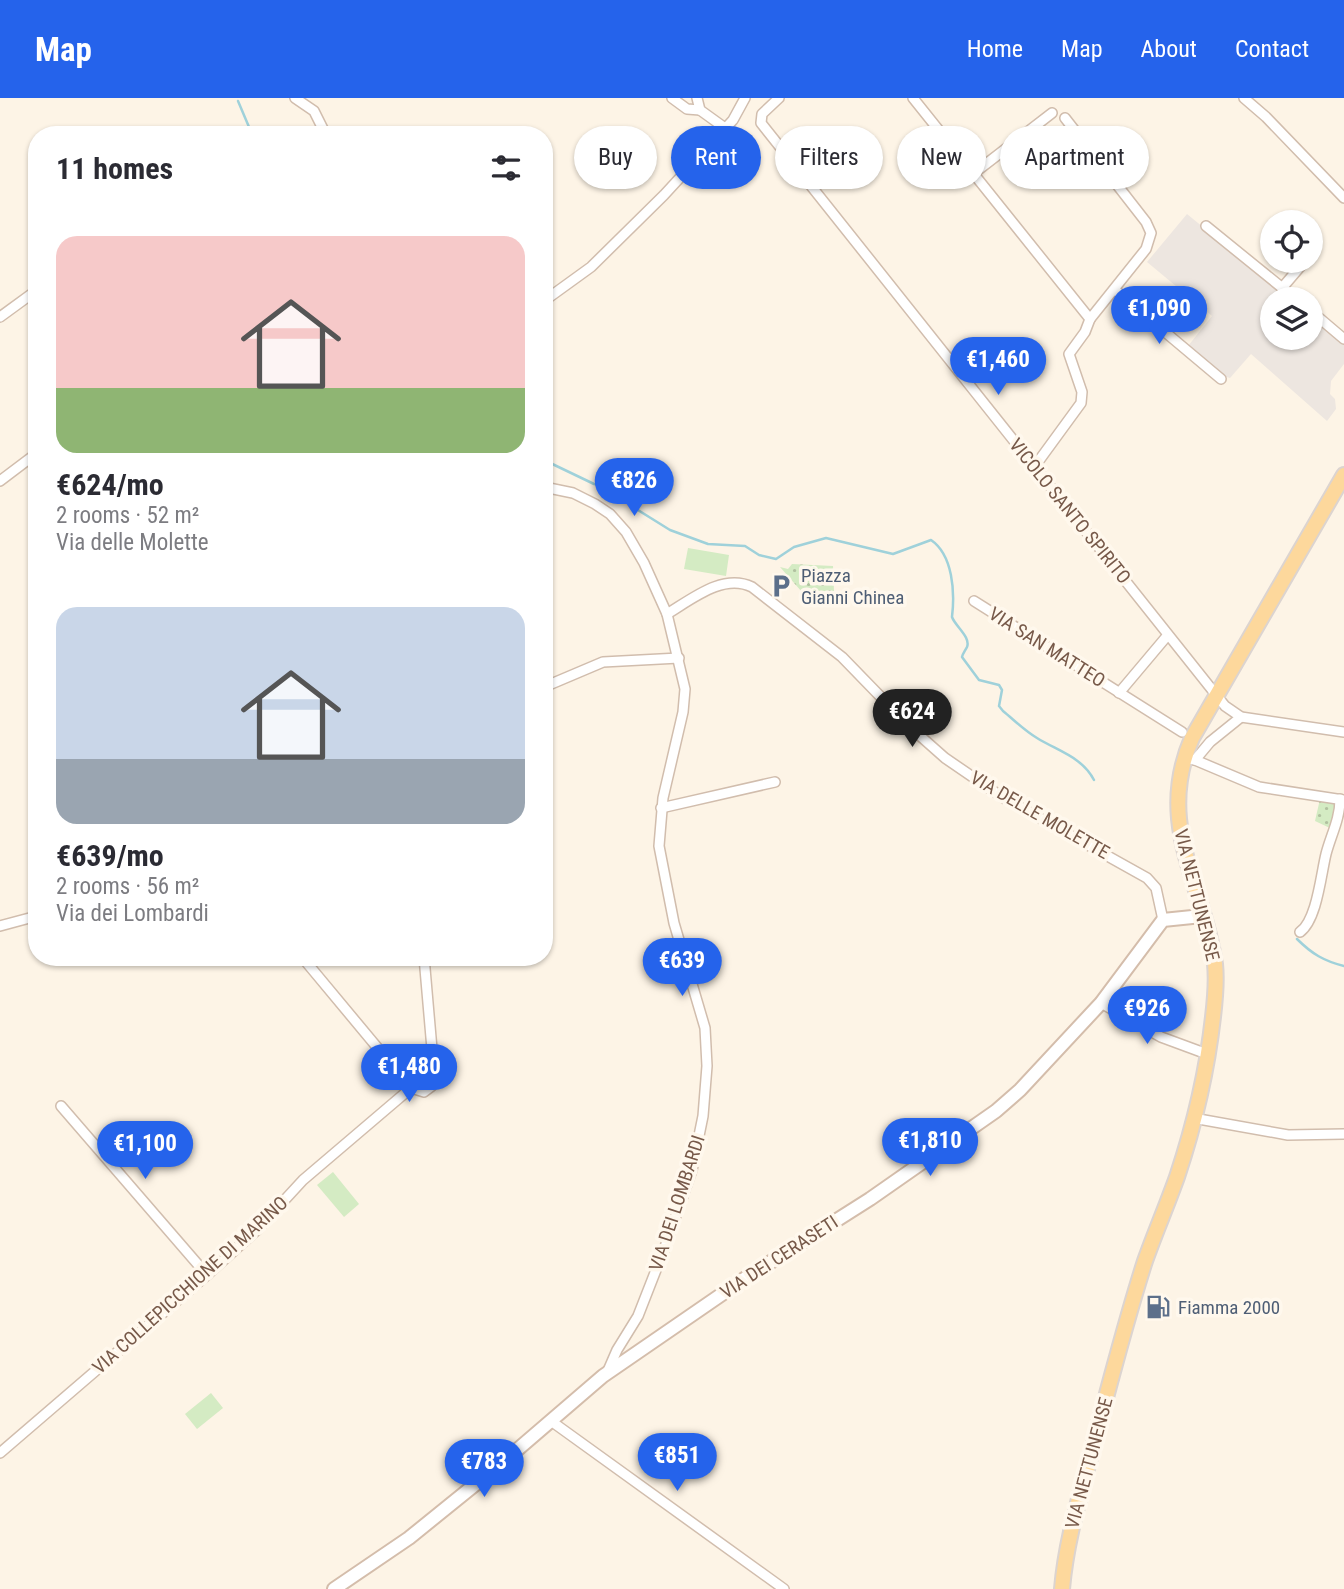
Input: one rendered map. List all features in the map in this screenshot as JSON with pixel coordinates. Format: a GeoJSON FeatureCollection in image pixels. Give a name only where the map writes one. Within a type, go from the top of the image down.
{"type":"FeatureCollection","features":[{"type":"Feature","properties":{"kind":"main road","name":"VIA NETTUNENSE"},"geometry":{"type":"LineString","coordinates":[[1062,1589],[1070,1535],[1096,1437],[1140,1278],[1177,1177],[1208,1054],[1216,979],[1211,947],[1178,824],[1178,785],[1190,759],[1192,738],[1344,475]]}},
{"type":"Feature","properties":{"kind":"street"},"geometry":{"type":"LineString","coordinates":[[295,98],[314,111],[322,126]]}},
{"type":"Feature","properties":{"kind":"street"},"geometry":{"type":"LineString","coordinates":[[672,98],[687,109],[701,110],[722,126]]}},
{"type":"Feature","properties":{"kind":"street"},"geometry":{"type":"LineString","coordinates":[[697,98],[701,110]]}},
{"type":"Feature","properties":{"kind":"street"},"geometry":{"type":"LineString","coordinates":[[727,126],[745,98]]}},
{"type":"Feature","properties":{"kind":"street","name":"VICOLO SANTO SPIRITO"},"geometry":{"type":"LineString","coordinates":[[779,98],[762,114],[761,123],[1167,636],[1227,709],[1241,717]]}},
{"type":"Feature","properties":{"kind":"street"},"geometry":{"type":"LineString","coordinates":[[912,98],[934,126]]}},
{"type":"Feature","properties":{"kind":"street"},"geometry":{"type":"LineString","coordinates":[[1244,98],[1266,117],[1344,198]]}},
{"type":"Feature","properties":{"kind":"street"},"geometry":{"type":"LineString","coordinates":[[986,164],[1052,113]]}},
{"type":"Feature","properties":{"kind":"street"},"geometry":{"type":"LineString","coordinates":[[1035,466],[1081,403],[1082,392],[1069,354],[1087,329],[1090,319],[1147,246],[1150,231],[1065,118]]}},
{"type":"Feature","properties":{"kind":"street"},"geometry":{"type":"LineString","coordinates":[[553,294],[595,264],[671,189]]}},
{"type":"Feature","properties":{"kind":"street"},"geometry":{"type":"LineString","coordinates":[[985,189],[1090,319]]}},
{"type":"Feature","properties":{"kind":"street"},"geometry":{"type":"LineString","coordinates":[[1206,226],[1281,287]]}},
{"type":"Feature","properties":{"kind":"street"},"geometry":{"type":"LineString","coordinates":[[1283,287],[1295,273]]}},
{"type":"Feature","properties":{"kind":"street"},"geometry":{"type":"LineString","coordinates":[[1115,290],[1221,379]]}},
{"type":"Feature","properties":{"kind":"street"},"geometry":{"type":"LineString","coordinates":[[0,317],[28,297]]}},
{"type":"Feature","properties":{"kind":"street"},"geometry":{"type":"LineString","coordinates":[[1323,322],[1344,339]]}},
{"type":"Feature","properties":{"kind":"street"},"geometry":{"type":"LineString","coordinates":[[0,481],[28,460]]}},
{"type":"Feature","properties":{"kind":"street","name":"VIA DEI LOMBARDI"},"geometry":{"type":"LineString","coordinates":[[553,489],[573,493],[601,507],[618,522],[639,552],[667,614],[685,683],[685,704],[668,768],[661,808],[660,858],[678,937],[702,1012],[707,1046],[706,1089],[697,1151],[675,1218],[641,1309],[607,1373]]}},
{"type":"Feature","properties":{"kind":"street","name":"VIA DELLE MOLETTE"},"geometry":{"type":"LineString","coordinates":[[667,614],[726,583],[740,582],[752,587],[836,651],[910,727],[945,758],[1002,797],[1147,878],[1156,888],[1163,920]]}},
{"type":"Feature","properties":{"kind":"street","name":"VIA SAN MATTEO"},"geometry":{"type":"LineString","coordinates":[[974,601],[1182,733]]}},
{"type":"Feature","properties":{"kind":"street","name":"VIA SAN MATTEO"},"geometry":{"type":"LineString","coordinates":[[1119,693],[1167,636]]}},
{"type":"Feature","properties":{"kind":"street"},"geometry":{"type":"LineString","coordinates":[[553,683],[603,662],[679,657]]}},
{"type":"Feature","properties":{"kind":"street"},"geometry":{"type":"LineString","coordinates":[[1300,932],[1308,923],[1325,870],[1326,856],[1342,800],[1255,785],[1190,759],[1241,717],[1344,732]]}},
{"type":"Feature","properties":{"kind":"street"},"geometry":{"type":"LineString","coordinates":[[661,808],[775,782]]}},
{"type":"Feature","properties":{"kind":"street"},"geometry":{"type":"LineString","coordinates":[[1163,920],[1202,916]]}},
{"type":"Feature","properties":{"kind":"street"},"geometry":{"type":"LineString","coordinates":[[0,926],[28,918]]}},
{"type":"Feature","properties":{"kind":"street","name":"VIA DEI CERASETI"},"geometry":{"type":"LineString","coordinates":[[334,1589],[403,1543],[607,1373],[744,1279],[870,1199],[989,1116],[1025,1084],[1101,1003],[1163,920]]}},
{"type":"Feature","properties":{"kind":"street"},"geometry":{"type":"LineString","coordinates":[[309,966],[411,1088]]}},
{"type":"Feature","properties":{"kind":"street","name":"VIA COLLEPICCHIONE DI MARINO"},"geometry":{"type":"LineString","coordinates":[[0,1453],[207,1275],[257,1230],[303,1180],[411,1088],[426,1092],[430,1089],[433,1079],[425,966]]}},
{"type":"Feature","properties":{"kind":"street"},"geometry":{"type":"LineString","coordinates":[[1101,1003],[1161,1037],[1208,1054]]}},
{"type":"Feature","properties":{"kind":"street"},"geometry":{"type":"LineString","coordinates":[[61,1106],[207,1275]]}},
{"type":"Feature","properties":{"kind":"street"},"geometry":{"type":"LineString","coordinates":[[1193,1118],[1288,1135],[1344,1133]]}},
{"type":"Feature","properties":{"kind":"street"},"geometry":{"type":"LineString","coordinates":[[551,1421],[785,1589]]}},
{"type":"Feature","properties":{"kind":"shaded area"},"geometry":{"type":"Polygon","coordinates":[[[1187,214],[1276,287],[1260,287],[1260,350],[1323,350],[1323,325],[1344,343],[1344,364],[1331,381],[1330,394],[1335,399],[1336,409],[1327,421],[1251,354],[1230,378],[1223,376],[1188,346],[1212,316],[1147,262],[1187,214]]]}},
{"type":"Feature","properties":{"kind":"green space"},"geometry":{"type":"Polygon","coordinates":[[[688,548],[729,555],[726,576],[684,569],[688,548]]]}},
{"type":"Feature","properties":{"kind":"green space"},"geometry":{"type":"Polygon","coordinates":[[[792,564],[833,566],[834,591],[809,600],[780,567],[788,569],[792,564]]]}},
{"type":"Feature","properties":{"kind":"green space"},"geometry":{"type":"Polygon","coordinates":[[[1320,799],[1335,801],[1338,806],[1332,829],[1315,821],[1320,799]]]}},
{"type":"Feature","properties":{"kind":"green space"},"geometry":{"type":"Polygon","coordinates":[[[333,1172],[359,1204],[344,1217],[317,1185],[333,1172]]]}},
{"type":"Feature","properties":{"kind":"green space"},"geometry":{"type":"Polygon","coordinates":[[[211,1393],[223,1408],[197,1429],[185,1414],[211,1393]]]}},
{"type":"Feature","properties":{"kind":"waterway"},"geometry":{"type":"LineString","coordinates":[[238,101],[249,126]]}},
{"type":"Feature","properties":{"kind":"waterway"},"geometry":{"type":"LineString","coordinates":[[553,464],[594,484],[621,487],[633,507],[670,530],[708,544],[745,546],[759,555],[776,559],[794,547],[826,538],[893,554],[931,540],[944,555],[951,575],[952,617],[968,643],[962,657],[979,680],[999,685],[1002,690],[999,706],[1003,711],[1033,735],[1076,760],[1094,780]]}},
{"type":"Feature","properties":{"kind":"waterway"},"geometry":{"type":"LineString","coordinates":[[1297,939],[1319,956],[1344,966]]}},
{"type":"Feature","properties":{"kind":"place","name":"Piazza Gianni Chinea"},"geometry":{"type":"Point","coordinates":[781,586]}},
{"type":"Feature","properties":{"kind":"place","name":"Fiamma 2000"},"geometry":{"type":"Point","coordinates":[1158,1307]}}]}
